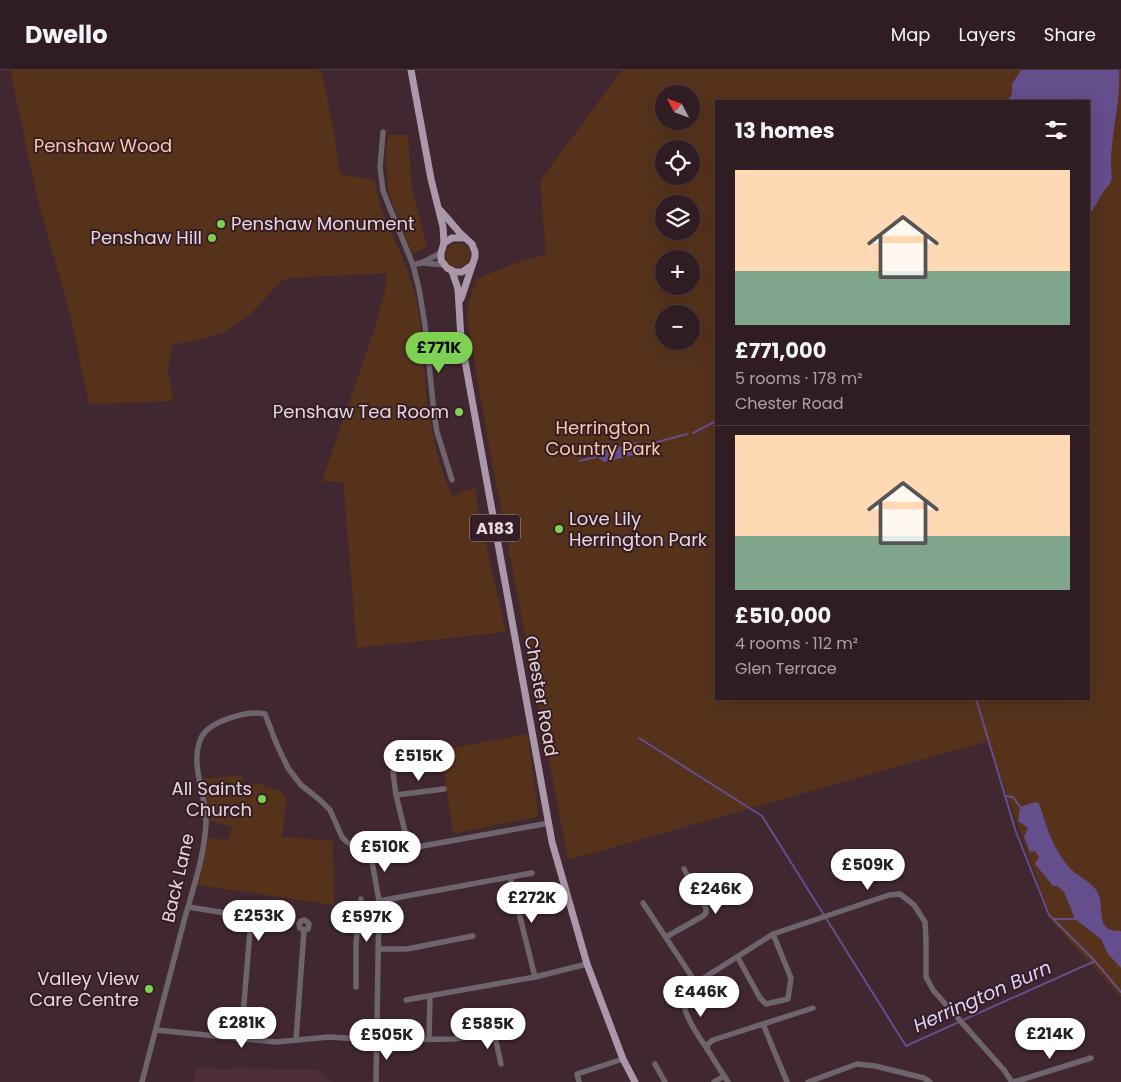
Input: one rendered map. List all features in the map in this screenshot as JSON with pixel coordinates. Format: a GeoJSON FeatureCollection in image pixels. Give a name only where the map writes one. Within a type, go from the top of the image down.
{"type":"FeatureCollection","features":[{"type":"Feature","properties":{"kind":"main road"},"geometry":{"type":"LineString","coordinates":[[411,70],[431,179],[443,227],[442,260],[444,265],[452,271],[462,272],[472,265],[476,252],[472,244],[455,229],[439,209]]}},
{"type":"Feature","properties":{"kind":"main road"},"geometry":{"type":"LineString","coordinates":[[444,243],[452,238],[460,237],[466,239]]}},
{"type":"Feature","properties":{"kind":"main road","name":"Chester Road"},"geometry":{"type":"LineString","coordinates":[[460,304],[472,265]]}},
{"type":"Feature","properties":{"kind":"main road","name":"Chester Road"},"geometry":{"type":"LineString","coordinates":[[452,271],[457,283],[460,304],[461,339],[552,842],[587,964],[623,1060],[635,1082]]}},
{"type":"Feature","properties":{"kind":"street"},"geometry":{"type":"LineString","coordinates":[[383,132],[380,157],[383,191],[413,265],[423,307],[431,395],[436,426],[452,480]]}},
{"type":"Feature","properties":{"kind":"street"},"geometry":{"type":"LineString","coordinates":[[413,265],[421,263],[441,252]]}},
{"type":"Feature","properties":{"kind":"street"},"geometry":{"type":"LineString","coordinates":[[421,263],[444,265]]}},
{"type":"Feature","properties":{"kind":"street","name":"Back Lane"},"geometry":{"type":"LineString","coordinates":[[142,1082],[198,868],[206,822],[197,765],[198,754],[202,737],[211,726],[244,715],[265,714],[277,745],[295,778],[330,810],[342,837],[347,842],[355,847],[370,850]]}},
{"type":"Feature","properties":{"kind":"street"},"geometry":{"type":"LineString","coordinates":[[393,772],[396,795],[409,848]]}},
{"type":"Feature","properties":{"kind":"street"},"geometry":{"type":"LineString","coordinates":[[396,795],[444,789]]}},
{"type":"Feature","properties":{"kind":"street"},"geometry":{"type":"LineString","coordinates":[[376,1082],[379,900],[370,850],[396,850],[549,823]]}},
{"type":"Feature","properties":{"kind":"street"},"geometry":{"type":"LineString","coordinates":[[666,937],[706,913],[706,908],[684,869]]}},
{"type":"Feature","properties":{"kind":"street"},"geometry":{"type":"LineString","coordinates":[[379,900],[532,873]]}},
{"type":"Feature","properties":{"kind":"street"},"geometry":{"type":"LineString","coordinates":[[510,877],[535,977]]}},
{"type":"Feature","properties":{"kind":"street"},"geometry":{"type":"LineString","coordinates":[[714,1082],[726,1079],[684,1012],[683,997],[691,985],[738,958],[772,934],[889,895],[900,894],[914,906],[924,922],[926,978],[933,990],[1013,1082],[1091,1058]]}},
{"type":"Feature","properties":{"kind":"street"},"geometry":{"type":"LineString","coordinates":[[356,987],[356,944],[360,899]]}},
{"type":"Feature","properties":{"kind":"street"},"geometry":{"type":"LineString","coordinates":[[643,903],[696,983]]}},
{"type":"Feature","properties":{"kind":"street"},"geometry":{"type":"LineString","coordinates":[[188,907],[239,915],[247,922],[250,931],[241,1039]]}},
{"type":"Feature","properties":{"kind":"street"},"geometry":{"type":"LineString","coordinates":[[296,1040],[304,930]]}},
{"type":"Feature","properties":{"kind":"street"},"geometry":{"type":"LineString","coordinates":[[738,958],[760,998],[766,1004],[788,999],[792,978],[772,934]]}},
{"type":"Feature","properties":{"kind":"street"},"geometry":{"type":"LineString","coordinates":[[378,946],[407,949],[474,936]]}},
{"type":"Feature","properties":{"kind":"street"},"geometry":{"type":"LineString","coordinates":[[406,1000],[535,977],[587,964]]}},
{"type":"Feature","properties":{"kind":"street"},"geometry":{"type":"LineString","coordinates":[[429,1039],[430,996]]}},
{"type":"Feature","properties":{"kind":"street"},"geometry":{"type":"LineString","coordinates":[[707,1048],[708,1044],[713,1040],[813,1008]]}},
{"type":"Feature","properties":{"kind":"street"},"geometry":{"type":"LineString","coordinates":[[763,1024],[787,1082]]}},
{"type":"Feature","properties":{"kind":"street"},"geometry":{"type":"LineString","coordinates":[[156,1030],[276,1042],[329,1037],[377,1040],[454,1039],[519,1027]]}},
{"type":"Feature","properties":{"kind":"street"},"geometry":{"type":"LineString","coordinates":[[494,1032],[501,1064]]}},
{"type":"Feature","properties":{"kind":"street"},"geometry":{"type":"LineString","coordinates":[[579,1082],[577,1074],[623,1060]]}},
{"type":"Feature","properties":{"kind":"street"},"geometry":{"type":"LineString","coordinates":[[655,1064],[665,1082]]}},
{"type":"Feature","properties":{"kind":"street"},"geometry":{"type":"LineString","coordinates":[[808,1082],[856,1064],[875,1066],[924,1078],[930,1082]]}},
{"type":"Feature","properties":{"kind":"shaded area"},"geometry":{"type":"Polygon","coordinates":[[[1021,70],[1119,70],[1119,92],[1112,148],[1111,182],[1090,213],[1090,100],[1008,100],[1012,93],[1012,84],[1021,70]]]}},
{"type":"Feature","properties":{"kind":"shaded area"},"geometry":{"type":"Polygon","coordinates":[[[635,442],[640,443],[643,447],[643,450],[638,454],[604,462],[599,458],[601,449],[628,445],[635,442]]]}},
{"type":"Feature","properties":{"kind":"shaded area"},"geometry":{"type":"Polygon","coordinates":[[[1035,802],[1039,803],[1050,836],[1058,852],[1071,869],[1097,891],[1103,923],[1112,930],[1121,931],[1121,968],[1108,954],[1101,939],[1075,919],[1064,892],[1057,886],[1053,886],[1035,864],[1039,857],[1035,851],[1030,852],[1024,837],[1028,828],[1018,821],[1020,807],[1035,802]]]}},
{"type":"Feature","properties":{"kind":"shaded area"},"geometry":{"type":"Polygon","coordinates":[[[197,1067],[230,1070],[232,1068],[319,1070],[332,1082],[193,1082],[197,1067]]]}},
{"type":"Feature","properties":{"kind":"green space","name":"Penshaw Wood"},"geometry":{"type":"Polygon","coordinates":[[[10,70],[317,70],[322,73],[340,174],[374,180],[382,211],[409,273],[407,276],[412,284],[419,316],[428,404],[437,452],[453,497],[476,488],[477,504],[506,632],[357,648],[343,482],[322,481],[375,327],[386,287],[387,273],[282,280],[251,314],[221,334],[173,345],[168,368],[173,401],[89,404],[70,314],[38,201],[10,70]]]}},
{"type":"Feature","properties":{"kind":"green space","name":"Herrington Country Park"},"geometry":{"type":"Polygon","coordinates":[[[622,70],[1121,70],[1121,997],[1052,922],[988,741],[568,860],[489,446],[467,319],[468,304],[477,279],[510,265],[546,254],[540,181],[622,70]]]}},
{"type":"Feature","properties":{"kind":"green space"},"geometry":{"type":"Polygon","coordinates":[[[388,135],[408,135],[412,190],[427,247],[412,254],[388,191],[386,156],[388,135]]]}},
{"type":"Feature","properties":{"kind":"green space"},"geometry":{"type":"Polygon","coordinates":[[[458,243],[466,247],[470,255],[466,263],[458,267],[450,263],[446,255],[450,247],[458,243]]]}},
{"type":"Feature","properties":{"kind":"green space"},"geometry":{"type":"Polygon","coordinates":[[[528,734],[538,815],[536,817],[453,834],[441,750],[528,734]]]}},
{"type":"Feature","properties":{"kind":"green space"},"geometry":{"type":"Polygon","coordinates":[[[243,775],[243,783],[263,784],[282,792],[287,799],[282,837],[333,841],[334,905],[198,885],[204,849],[210,838],[226,840],[230,837],[232,826],[210,821],[203,779],[243,775]]]}},
{"type":"Feature","properties":{"kind":"waterway"},"geometry":{"type":"LineString","coordinates":[[693,433],[715,422]]}},
{"type":"Feature","properties":{"kind":"waterway"},"geometry":{"type":"LineString","coordinates":[[642,446],[687,434]]}},
{"type":"Feature","properties":{"kind":"waterway"},"geometry":{"type":"LineString","coordinates":[[580,461],[599,456]]}},
{"type":"Feature","properties":{"kind":"waterway","name":"Herrington Burn"},"geometry":{"type":"LineString","coordinates":[[976,700],[1016,832],[1049,915],[1094,960]]}},
{"type":"Feature","properties":{"kind":"waterway","name":"Herrington Burn"},"geometry":{"type":"LineString","coordinates":[[639,738],[762,816],[906,1046],[959,1022]]}},
{"type":"Feature","properties":{"kind":"waterway"},"geometry":{"type":"LineString","coordinates":[[1005,796],[1013,797],[1020,807]]}},
{"type":"Feature","properties":{"kind":"waterway"},"geometry":{"type":"LineString","coordinates":[[1054,919],[1075,919]]}},
{"type":"Feature","properties":{"kind":"waterway","name":"Herrington Burn"},"geometry":{"type":"LineString","coordinates":[[963,1020],[1095,961],[1121,992]]}},
{"type":"Feature","properties":{"kind":"place","name":"Penshaw Monument"},"geometry":{"type":"Point","coordinates":[221,224]}},
{"type":"Feature","properties":{"kind":"place","name":"Penshaw Hill"},"geometry":{"type":"Point","coordinates":[212,238]}},
{"type":"Feature","properties":{"kind":"place","name":"Penshaw Tea Room"},"geometry":{"type":"Point","coordinates":[459,412]}},
{"type":"Feature","properties":{"kind":"place","name":"Love Lily Herrington Park"},"geometry":{"type":"Point","coordinates":[559,529]}},
{"type":"Feature","properties":{"kind":"place","name":"All Saints Church"},"geometry":{"type":"Point","coordinates":[262,799]}},
{"type":"Feature","properties":{"kind":"place","name":"Valley View Care Centre"},"geometry":{"type":"Point","coordinates":[149,989]}}]}
